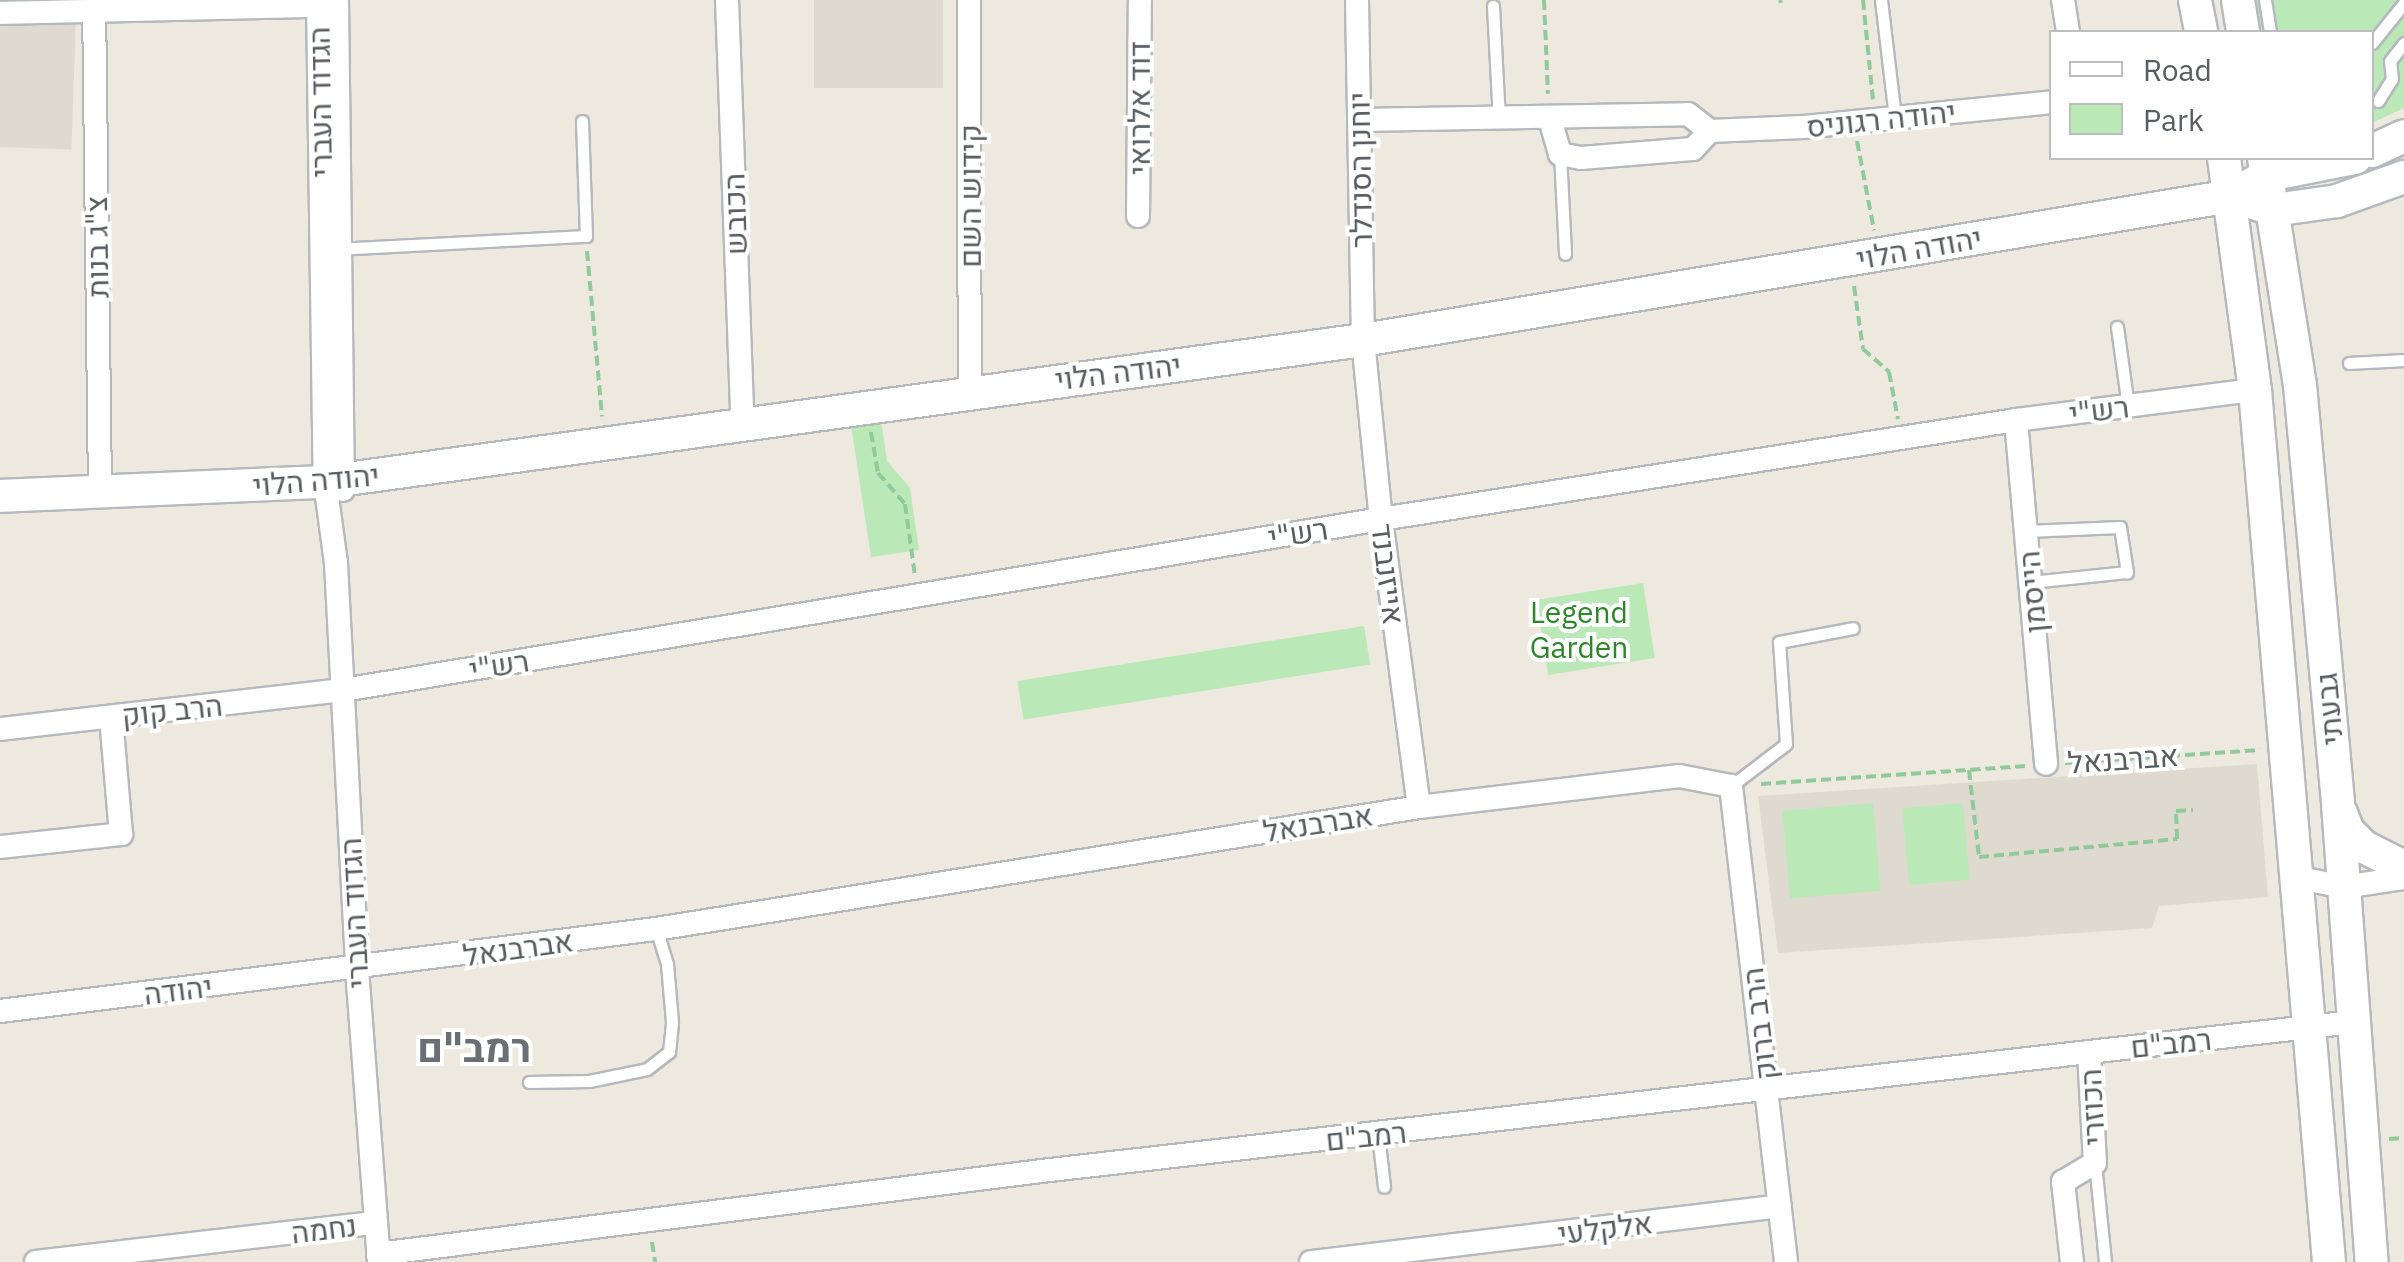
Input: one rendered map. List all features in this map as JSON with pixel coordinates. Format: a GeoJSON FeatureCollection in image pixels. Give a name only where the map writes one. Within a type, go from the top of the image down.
{"type":"FeatureCollection","features":[{"type":"Feature","properties":{"kind":"street","name":"הכובש"},"geometry":{"type":"LineString","coordinates":[[727,0],[743,427]]}},
{"type":"Feature","properties":{"kind":"street","name":"קידוש השם"},"geometry":{"type":"LineString","coordinates":[[969,0],[970,391]]}},
{"type":"Feature","properties":{"kind":"street","name":"דוד אלרואי"},"geometry":{"type":"LineString","coordinates":[[1138,216],[1140,0]]}},
{"type":"Feature","properties":{"kind":"street","name":"יוחנן הסנדלר"},"geometry":{"type":"LineString","coordinates":[[1356,0],[1363,340]]}},
{"type":"Feature","properties":{"kind":"street"},"geometry":{"type":"LineString","coordinates":[[2063,0],[2068,30]]}},
{"type":"Feature","properties":{"kind":"street"},"geometry":{"type":"LineString","coordinates":[[2195,0],[2201,30]]}},
{"type":"Feature","properties":{"kind":"street"},"geometry":{"type":"LineString","coordinates":[[2238,0],[2243,30]]}},
{"type":"Feature","properties":{"kind":"street"},"geometry":{"type":"LineString","coordinates":[[0,13],[324,2]]}},
{"type":"Feature","properties":{"kind":"street","name":"הגדוד העברי"},"geometry":{"type":"LineString","coordinates":[[324,2],[336,564],[357,970],[379,1258]]}},
{"type":"Feature","properties":{"kind":"street","name":"צ\"ג בנות"},"geometry":{"type":"LineString","coordinates":[[94,7],[100,493]]}},
{"type":"Feature","properties":{"kind":"street","name":"יהודה רגוניס"},"geometry":{"type":"LineString","coordinates":[[1359,120],[1688,114],[1710,131],[2049,102]]}},
{"type":"Feature","properties":{"kind":"street"},"geometry":{"type":"LineString","coordinates":[[1550,119],[1560,154]]}},
{"type":"Feature","properties":{"kind":"street","name":"יהודה רגוניס"},"geometry":{"type":"LineString","coordinates":[[1560,154],[1581,158],[1693,149],[1710,131]]}},
{"type":"Feature","properties":{"kind":"street"},"geometry":{"type":"LineString","coordinates":[[2374,149],[2404,136]]}},
{"type":"Feature","properties":{"kind":"street","name":"גבעתי"},"geometry":{"type":"LineString","coordinates":[[2224,160],[2255,390],[2330,1262]]}},
{"type":"Feature","properties":{"kind":"street"},"geometry":{"type":"LineString","coordinates":[[2231,196],[2266,166],[2336,160]]}},
{"type":"Feature","properties":{"kind":"street","name":"גבעתי"},"geometry":{"type":"LineString","coordinates":[[2266,166],[2300,384],[2338,804],[2372,1262]]}},
{"type":"Feature","properties":{"kind":"street"},"geometry":{"type":"LineString","coordinates":[[2231,196],[2274,210],[2338,200],[2404,177]]}},
{"type":"Feature","properties":{"kind":"street","name":"יהודה הלוי"},"geometry":{"type":"LineString","coordinates":[[0,496],[334,481],[743,427],[970,391],[1363,340],[2231,196]]}},
{"type":"Feature","properties":{"kind":"street","name":"אייזנבנד"},"geometry":{"type":"LineString","coordinates":[[1363,340],[1381,519],[1419,807]]}},
{"type":"Feature","properties":{"kind":"street","name":"רש\"י"},"geometry":{"type":"LineString","coordinates":[[343,690],[1381,519],[2016,420],[2255,390]]}},
{"type":"Feature","properties":{"kind":"street","name":"הייסמן"},"geometry":{"type":"LineString","coordinates":[[2016,420],[2046,764]]}},
{"type":"Feature","properties":{"kind":"street","name":"הרב קוק"},"geometry":{"type":"LineString","coordinates":[[0,730],[343,690]]}},
{"type":"Feature","properties":{"kind":"street"},"geometry":{"type":"LineString","coordinates":[[0,847],[121,834],[111,717]]}},
{"type":"Feature","properties":{"kind":"street","name":"אברבנאל"},"geometry":{"type":"LineString","coordinates":[[357,970],[656,930],[1419,807],[1679,776],[1731,786]]}},
{"type":"Feature","properties":{"kind":"street","name":"הרב ברוק"},"geometry":{"type":"LineString","coordinates":[[1731,786],[1786,1262]]}},
{"type":"Feature","properties":{"kind":"street"},"geometry":{"type":"LineString","coordinates":[[2338,804],[2348,832],[2364,847],[2404,867]]}},
{"type":"Feature","properties":{"kind":"street"},"geometry":{"type":"LineString","coordinates":[[2342,876],[2404,867]]}},
{"type":"Feature","properties":{"kind":"street"},"geometry":{"type":"LineString","coordinates":[[2296,877],[2404,878]]}},
{"type":"Feature","properties":{"kind":"street","name":"יהודה"},"geometry":{"type":"LineString","coordinates":[[0,1011],[357,970]]}},
{"type":"Feature","properties":{"kind":"street","name":"רמב\"ם"},"geometry":{"type":"LineString","coordinates":[[379,1258],[1378,1134],[2354,1022]]}},
{"type":"Feature","properties":{"kind":"street","name":"הכוזרי"},"geometry":{"type":"LineString","coordinates":[[2072,1262],[2063,1182],[2095,1163],[2090,1052]]}},
{"type":"Feature","properties":{"kind":"street","name":"אלקלעי"},"geometry":{"type":"LineString","coordinates":[[1310,1262],[1494,1252],[1780,1206]]}},
{"type":"Feature","properties":{"kind":"street","name":"נחמה"},"geometry":{"type":"LineString","coordinates":[[36,1262],[92,1259],[374,1223]]}},
{"type":"Feature","properties":{"kind":"lane"},"geometry":{"type":"LineString","coordinates":[[1874,119],[1881,0]]}},
{"type":"Feature","properties":{"kind":"lane"},"geometry":{"type":"LineString","coordinates":[[2265,0],[2270,30]]}},
{"type":"Feature","properties":{"kind":"lane"},"geometry":{"type":"LineString","coordinates":[[2394,55],[2374,42],[2404,3]]}},
{"type":"Feature","properties":{"kind":"lane"},"geometry":{"type":"LineString","coordinates":[[1492,6],[1499,119]]}},
{"type":"Feature","properties":{"kind":"lane"},"geometry":{"type":"LineString","coordinates":[[2378,101],[2392,79],[2394,55],[2404,43]]}},
{"type":"Feature","properties":{"kind":"lane"},"geometry":{"type":"LineString","coordinates":[[331,249],[586,236],[582,121]]}},
{"type":"Feature","properties":{"kind":"lane"},"geometry":{"type":"LineString","coordinates":[[1560,154],[1565,254]]}},
{"type":"Feature","properties":{"kind":"lane"},"geometry":{"type":"LineString","coordinates":[[2117,327],[2128,406]]}},
{"type":"Feature","properties":{"kind":"lane"},"geometry":{"type":"LineString","coordinates":[[2349,363],[2404,360]]}},
{"type":"Feature","properties":{"kind":"lane"},"geometry":{"type":"LineString","coordinates":[[2026,531],[2120,527],[2127,572],[2031,582]]}},
{"type":"Feature","properties":{"kind":"lane"},"geometry":{"type":"LineString","coordinates":[[1731,786],[1786,744],[1779,642],[1852,628]]}},
{"type":"Feature","properties":{"kind":"lane"},"geometry":{"type":"LineString","coordinates":[[530,1082],[589,1081],[647,1069],[669,1052],[672,1022],[666,964],[656,930]]}},
{"type":"Feature","properties":{"kind":"lane"},"geometry":{"type":"LineString","coordinates":[[1378,1134],[1384,1187]]}},
{"type":"Feature","properties":{"kind":"lane"},"geometry":{"type":"LineString","coordinates":[[2095,1163],[2105,1262]]}},
{"type":"Feature","properties":{"kind":"path"},"geometry":{"type":"LineString","coordinates":[[1544,0],[1550,119]]}},
{"type":"Feature","properties":{"kind":"path"},"geometry":{"type":"LineString","coordinates":[[1863,0],[1874,119],[1864,257],[1863,349],[1889,372],[1902,438]]}},
{"type":"Feature","properties":{"kind":"path"},"geometry":{"type":"LineString","coordinates":[[586,236],[605,445]]}},
{"type":"Feature","properties":{"kind":"path"},"geometry":{"type":"LineString","coordinates":[[867,408],[878,473],[905,504],[918,595]]}},
{"type":"Feature","properties":{"kind":"path","name":"אברבנאל"},"geometry":{"type":"LineString","coordinates":[[1731,786],[2285,748]]}},
{"type":"Feature","properties":{"kind":"path"},"geometry":{"type":"LineString","coordinates":[[1969,770],[1979,857],[2177,839],[2176,811],[2193,810]]}},
{"type":"Feature","properties":{"kind":"shaded area"},"geometry":{"type":"Polygon","coordinates":[[[814,0],[943,0],[943,88],[814,88],[814,0]]]}},
{"type":"Feature","properties":{"kind":"shaded area"},"geometry":{"type":"Polygon","coordinates":[[[0,17],[76,20],[71,150],[0,147],[0,17]]]}},
{"type":"Feature","properties":{"kind":"shaded area"},"geometry":{"type":"Polygon","coordinates":[[[2257,764],[2268,897],[2159,906],[2152,928],[1778,953],[1758,796],[2257,764]]]}},
{"type":"Feature","properties":{"kind":"green space"},"geometry":{"type":"Polygon","coordinates":[[[2254,0],[2404,0],[2404,108],[2374,122],[2374,30],[2258,30],[2254,0]]]}},
{"type":"Feature","properties":{"kind":"green space"},"geometry":{"type":"Polygon","coordinates":[[[880,414],[887,461],[910,488],[919,550],[871,557],[850,418],[880,414]]]}},
{"type":"Feature","properties":{"kind":"green space","name":"Legend Garden"},"geometry":{"type":"Polygon","coordinates":[[[1643,583],[1655,658],[1548,675],[1536,600],[1643,583]]]}},
{"type":"Feature","properties":{"kind":"green space"},"geometry":{"type":"Polygon","coordinates":[[[1364,626],[1370,665],[1023,719],[1017,681],[1364,626]]]}},
{"type":"Feature","properties":{"kind":"green space"},"geometry":{"type":"Polygon","coordinates":[[[1873,803],[1881,891],[1790,899],[1782,811],[1873,803]]]}},
{"type":"Feature","properties":{"kind":"green space"},"geometry":{"type":"Polygon","coordinates":[[[1963,803],[1970,880],[1909,885],[1902,808],[1963,803]]]}},
{"type":"Feature","properties":{"kind":"district","name":"רמב\"ם"},"geometry":{"type":"Point","coordinates":[474,1047]}}]}
